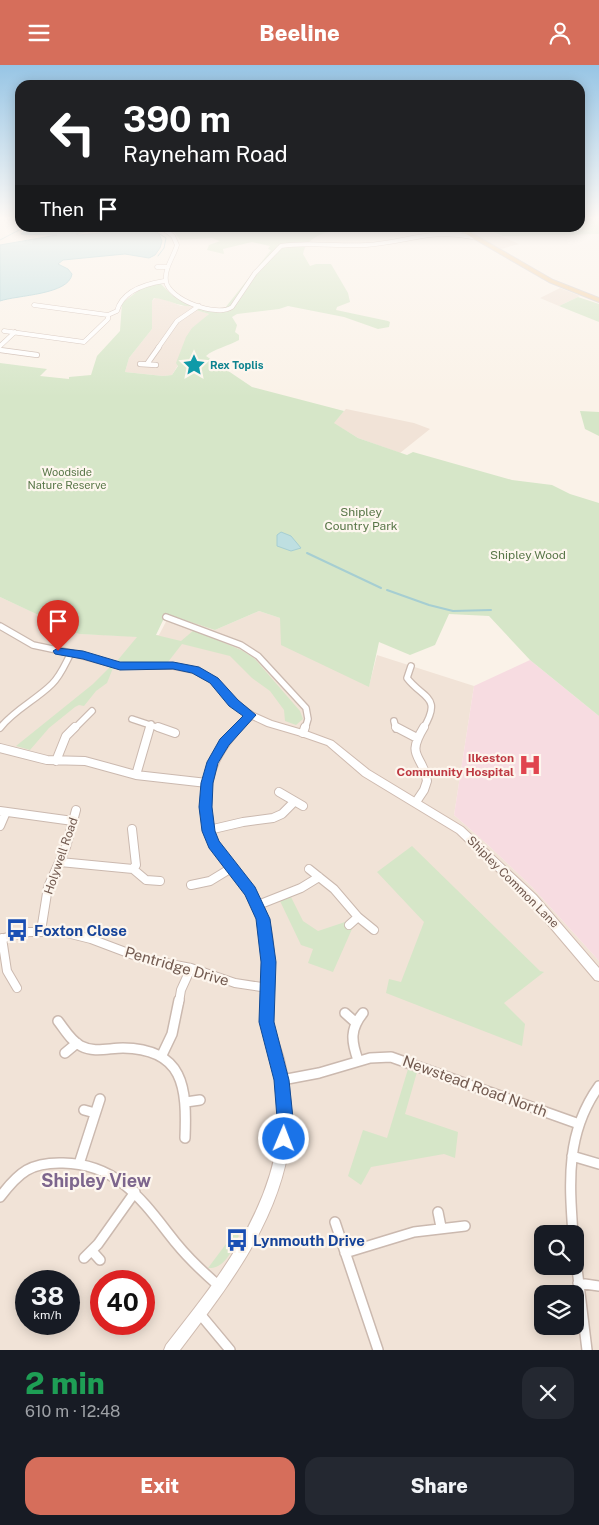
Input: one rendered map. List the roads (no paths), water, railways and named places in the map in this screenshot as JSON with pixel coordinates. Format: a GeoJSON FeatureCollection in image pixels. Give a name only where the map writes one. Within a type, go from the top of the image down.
{"type":"FeatureCollection","features":[{"type":"Feature","properties":{"kind":"main road"},"geometry":{"type":"LineString","coordinates":[[544,277],[599,300]]}},
{"type":"Feature","properties":{"kind":"street"},"geometry":{"type":"LineString","coordinates":[[164,281],[165,277]]}},
{"type":"Feature","properties":{"kind":"street"},"geometry":{"type":"LineString","coordinates":[[245,277],[252,277]]}},
{"type":"Feature","properties":{"kind":"street"},"geometry":{"type":"LineString","coordinates":[[164,281],[176,295],[199,306],[226,310],[239,297],[252,277]]}},
{"type":"Feature","properties":{"kind":"street"},"geometry":{"type":"LineString","coordinates":[[34,305],[108,315],[117,311],[118,305],[122,300],[144,284],[164,281]]}},
{"type":"Feature","properties":{"kind":"street"},"geometry":{"type":"LineString","coordinates":[[232,296],[239,297]]}},
{"type":"Feature","properties":{"kind":"street"},"geometry":{"type":"LineString","coordinates":[[147,364],[154,351],[171,333],[174,321],[199,306]]}},
{"type":"Feature","properties":{"kind":"street"},"geometry":{"type":"LineString","coordinates":[[4,331],[84,342],[108,319],[108,315]]}},
{"type":"Feature","properties":{"kind":"street"},"geometry":{"type":"LineString","coordinates":[[0,346],[15,332]]}},
{"type":"Feature","properties":{"kind":"street"},"geometry":{"type":"LineString","coordinates":[[0,350],[35,353]]}},
{"type":"Feature","properties":{"kind":"street"},"geometry":{"type":"LineString","coordinates":[[140,364],[156,365]]}},
{"type":"Feature","properties":{"kind":"street"},"geometry":{"type":"LineString","coordinates":[[166,617],[241,645],[264,662],[306,708],[308,719],[303,733]]}},
{"type":"Feature","properties":{"kind":"street"},"geometry":{"type":"LineString","coordinates":[[0,728],[6,720],[52,684],[60,674],[71,653],[33,645],[2,629]]}},
{"type":"Feature","properties":{"kind":"street","name":"Shipley Common Lane"},"geometry":{"type":"LineString","coordinates":[[71,653],[120,666],[173,665],[195,670],[214,681],[234,703],[251,715],[270,724],[330,743],[366,773],[454,825],[505,871],[566,936],[599,976]]}},
{"type":"Feature","properties":{"kind":"street"},"geometry":{"type":"LineString","coordinates":[[412,666],[403,676],[425,694],[430,702],[427,724],[414,747],[415,755],[426,775],[427,782],[416,802]]}},
{"type":"Feature","properties":{"kind":"street"},"geometry":{"type":"LineString","coordinates":[[56,761],[66,736],[92,711]]}},
{"type":"Feature","properties":{"kind":"street"},"geometry":{"type":"LineString","coordinates":[[171,1350],[200,1314],[219,1286],[258,1219],[274,1183],[284,1139],[285,1118],[282,1080],[267,1022],[267,938],[258,905],[233,867],[214,844],[209,831],[205,807],[207,783],[213,762],[220,749],[251,715]]}},
{"type":"Feature","properties":{"kind":"street"},"geometry":{"type":"LineString","coordinates":[[132,719],[175,733]]}},
{"type":"Feature","properties":{"kind":"street"},"geometry":{"type":"LineString","coordinates":[[394,721],[396,729],[418,739]]}},
{"type":"Feature","properties":{"kind":"street"},"geometry":{"type":"LineString","coordinates":[[136,775],[151,724]]}},
{"type":"Feature","properties":{"kind":"street"},"geometry":{"type":"LineString","coordinates":[[0,748],[56,761],[95,762],[136,775],[207,783]]}},
{"type":"Feature","properties":{"kind":"street"},"geometry":{"type":"LineString","coordinates":[[279,792],[303,806]]}},
{"type":"Feature","properties":{"kind":"street"},"geometry":{"type":"LineString","coordinates":[[209,831],[243,822],[273,818],[294,802]]}},
{"type":"Feature","properties":{"kind":"street","name":"Holywell Road"},"geometry":{"type":"LineString","coordinates":[[41,931],[48,887],[60,862],[76,810]]}},
{"type":"Feature","properties":{"kind":"street"},"geometry":{"type":"LineString","coordinates":[[0,826],[3,811],[73,821]]}},
{"type":"Feature","properties":{"kind":"street"},"geometry":{"type":"LineString","coordinates":[[132,829],[136,865],[133,869]]}},
{"type":"Feature","properties":{"kind":"street"},"geometry":{"type":"LineString","coordinates":[[60,862],[133,869],[140,877],[146,880],[160,881]]}},
{"type":"Feature","properties":{"kind":"street"},"geometry":{"type":"LineString","coordinates":[[191,885],[210,881],[233,867]]}},
{"type":"Feature","properties":{"kind":"street"},"geometry":{"type":"LineString","coordinates":[[309,869],[341,896],[358,917],[374,929]]}},
{"type":"Feature","properties":{"kind":"street"},"geometry":{"type":"LineString","coordinates":[[258,905],[301,888],[319,877]]}},
{"type":"Feature","properties":{"kind":"street"},"geometry":{"type":"LineString","coordinates":[[349,925],[358,917]]}},
{"type":"Feature","properties":{"kind":"street","name":"Pentridge Drive"},"geometry":{"type":"LineString","coordinates":[[1,938],[41,931],[77,935],[144,959],[191,967],[229,981],[268,988]]}},
{"type":"Feature","properties":{"kind":"street"},"geometry":{"type":"LineString","coordinates":[[1,938],[8,977],[17,988]]}},
{"type":"Feature","properties":{"kind":"street"},"geometry":{"type":"LineString","coordinates":[[162,1055],[172,1034],[181,990],[191,967]]}},
{"type":"Feature","properties":{"kind":"street"},"geometry":{"type":"LineString","coordinates":[[345,1013],[355,1022]]}},
{"type":"Feature","properties":{"kind":"street"},"geometry":{"type":"LineString","coordinates":[[358,1060],[352,1038],[355,1022],[363,1013]]}},
{"type":"Feature","properties":{"kind":"street"},"geometry":{"type":"LineString","coordinates":[[58,1021],[77,1043],[85,1048],[95,1050],[132,1048],[162,1055],[180,1075],[186,1102],[185,1138]]}},
{"type":"Feature","properties":{"kind":"street"},"geometry":{"type":"LineString","coordinates":[[65,1053],[77,1043]]}},
{"type":"Feature","properties":{"kind":"street","name":"Newstead Road North"},"geometry":{"type":"LineString","coordinates":[[282,1080],[344,1067],[358,1060],[381,1056],[400,1059],[579,1123]]}},
{"type":"Feature","properties":{"kind":"street"},"geometry":{"type":"LineString","coordinates":[[572,1225],[570,1191],[572,1156],[579,1123],[586,1105],[599,1087]]}},
{"type":"Feature","properties":{"kind":"street"},"geometry":{"type":"LineString","coordinates":[[79,1164],[100,1099]]}},
{"type":"Feature","properties":{"kind":"street"},"geometry":{"type":"LineString","coordinates":[[186,1102],[200,1100]]}},
{"type":"Feature","properties":{"kind":"street"},"geometry":{"type":"LineString","coordinates":[[84,1111],[96,1113]]}},
{"type":"Feature","properties":{"kind":"street"},"geometry":{"type":"LineString","coordinates":[[572,1156],[599,1164]]}},
{"type":"Feature","properties":{"kind":"street"},"geometry":{"type":"LineString","coordinates":[[0,1197],[13,1179],[28,1167],[53,1163],[79,1164],[102,1170],[136,1192],[187,1257],[219,1286]]}},
{"type":"Feature","properties":{"kind":"street"},"geometry":{"type":"LineString","coordinates":[[84,1258],[92,1251],[136,1192]]}},
{"type":"Feature","properties":{"kind":"street"},"geometry":{"type":"LineString","coordinates":[[438,1212],[441,1227]]}},
{"type":"Feature","properties":{"kind":"street"},"geometry":{"type":"LineString","coordinates":[[335,1222],[378,1350]]}},
{"type":"Feature","properties":{"kind":"street"},"geometry":{"type":"LineString","coordinates":[[346,1253],[388,1238],[441,1227],[464,1226]]}},
{"type":"Feature","properties":{"kind":"street"},"geometry":{"type":"LineString","coordinates":[[92,1251],[100,1260]]}},
{"type":"Feature","properties":{"kind":"street"},"geometry":{"type":"LineString","coordinates":[[577,1275],[587,1350]]}},
{"type":"Feature","properties":{"kind":"street"},"geometry":{"type":"LineString","coordinates":[[578,1283],[599,1286]]}},
{"type":"Feature","properties":{"kind":"street"},"geometry":{"type":"LineString","coordinates":[[200,1314],[230,1350]]}},
{"type":"Feature","properties":{"kind":"water"},"geometry":{"type":"Polygon","coordinates":[[[0,277],[71,277],[69,281],[62,286],[52,290],[0,301],[0,277]]]}},
{"type":"Feature","properties":{"kind":"water"},"geometry":{"type":"Polygon","coordinates":[[[281,532],[291,536],[301,548],[291,551],[277,546],[277,535],[281,532]]]}},
{"type":"Feature","properties":{"kind":"waterway"},"geometry":{"type":"LineString","coordinates":[[307,553],[381,588]]}},
{"type":"Feature","properties":{"kind":"waterway"},"geometry":{"type":"LineString","coordinates":[[387,590],[429,605],[453,611],[491,610]]}},
{"type":"Feature","properties":{"kind":"place","name":"Rex Toplis"},"geometry":{"type":"Point","coordinates":[194,365]}},
{"type":"Feature","properties":{"kind":"place","name":"Ilkeston Community Hospital"},"geometry":{"type":"Point","coordinates":[530,765]}},
{"type":"Feature","properties":{"kind":"place","name":"Foxton Close"},"geometry":{"type":"Point","coordinates":[17,930]}},
{"type":"Feature","properties":{"kind":"place","name":"Lynmouth Drive"},"geometry":{"type":"Point","coordinates":[237,1240]}},
{"type":"Feature","properties":{"kind":"district","name":"Shipley View"},"geometry":{"type":"Point","coordinates":[96,1180]}},
{"type":"Feature","properties":{"kind":"park label","name":"Woodside Nature Reserve"},"geometry":{"type":"Point","coordinates":[67,478]}},
{"type":"Feature","properties":{"kind":"park label","name":"Shipley Country Park"},"geometry":{"type":"Point","coordinates":[361,519]}},
{"type":"Feature","properties":{"kind":"park label","name":"Shipley Wood"},"geometry":{"type":"Point","coordinates":[528,555]}}]}
